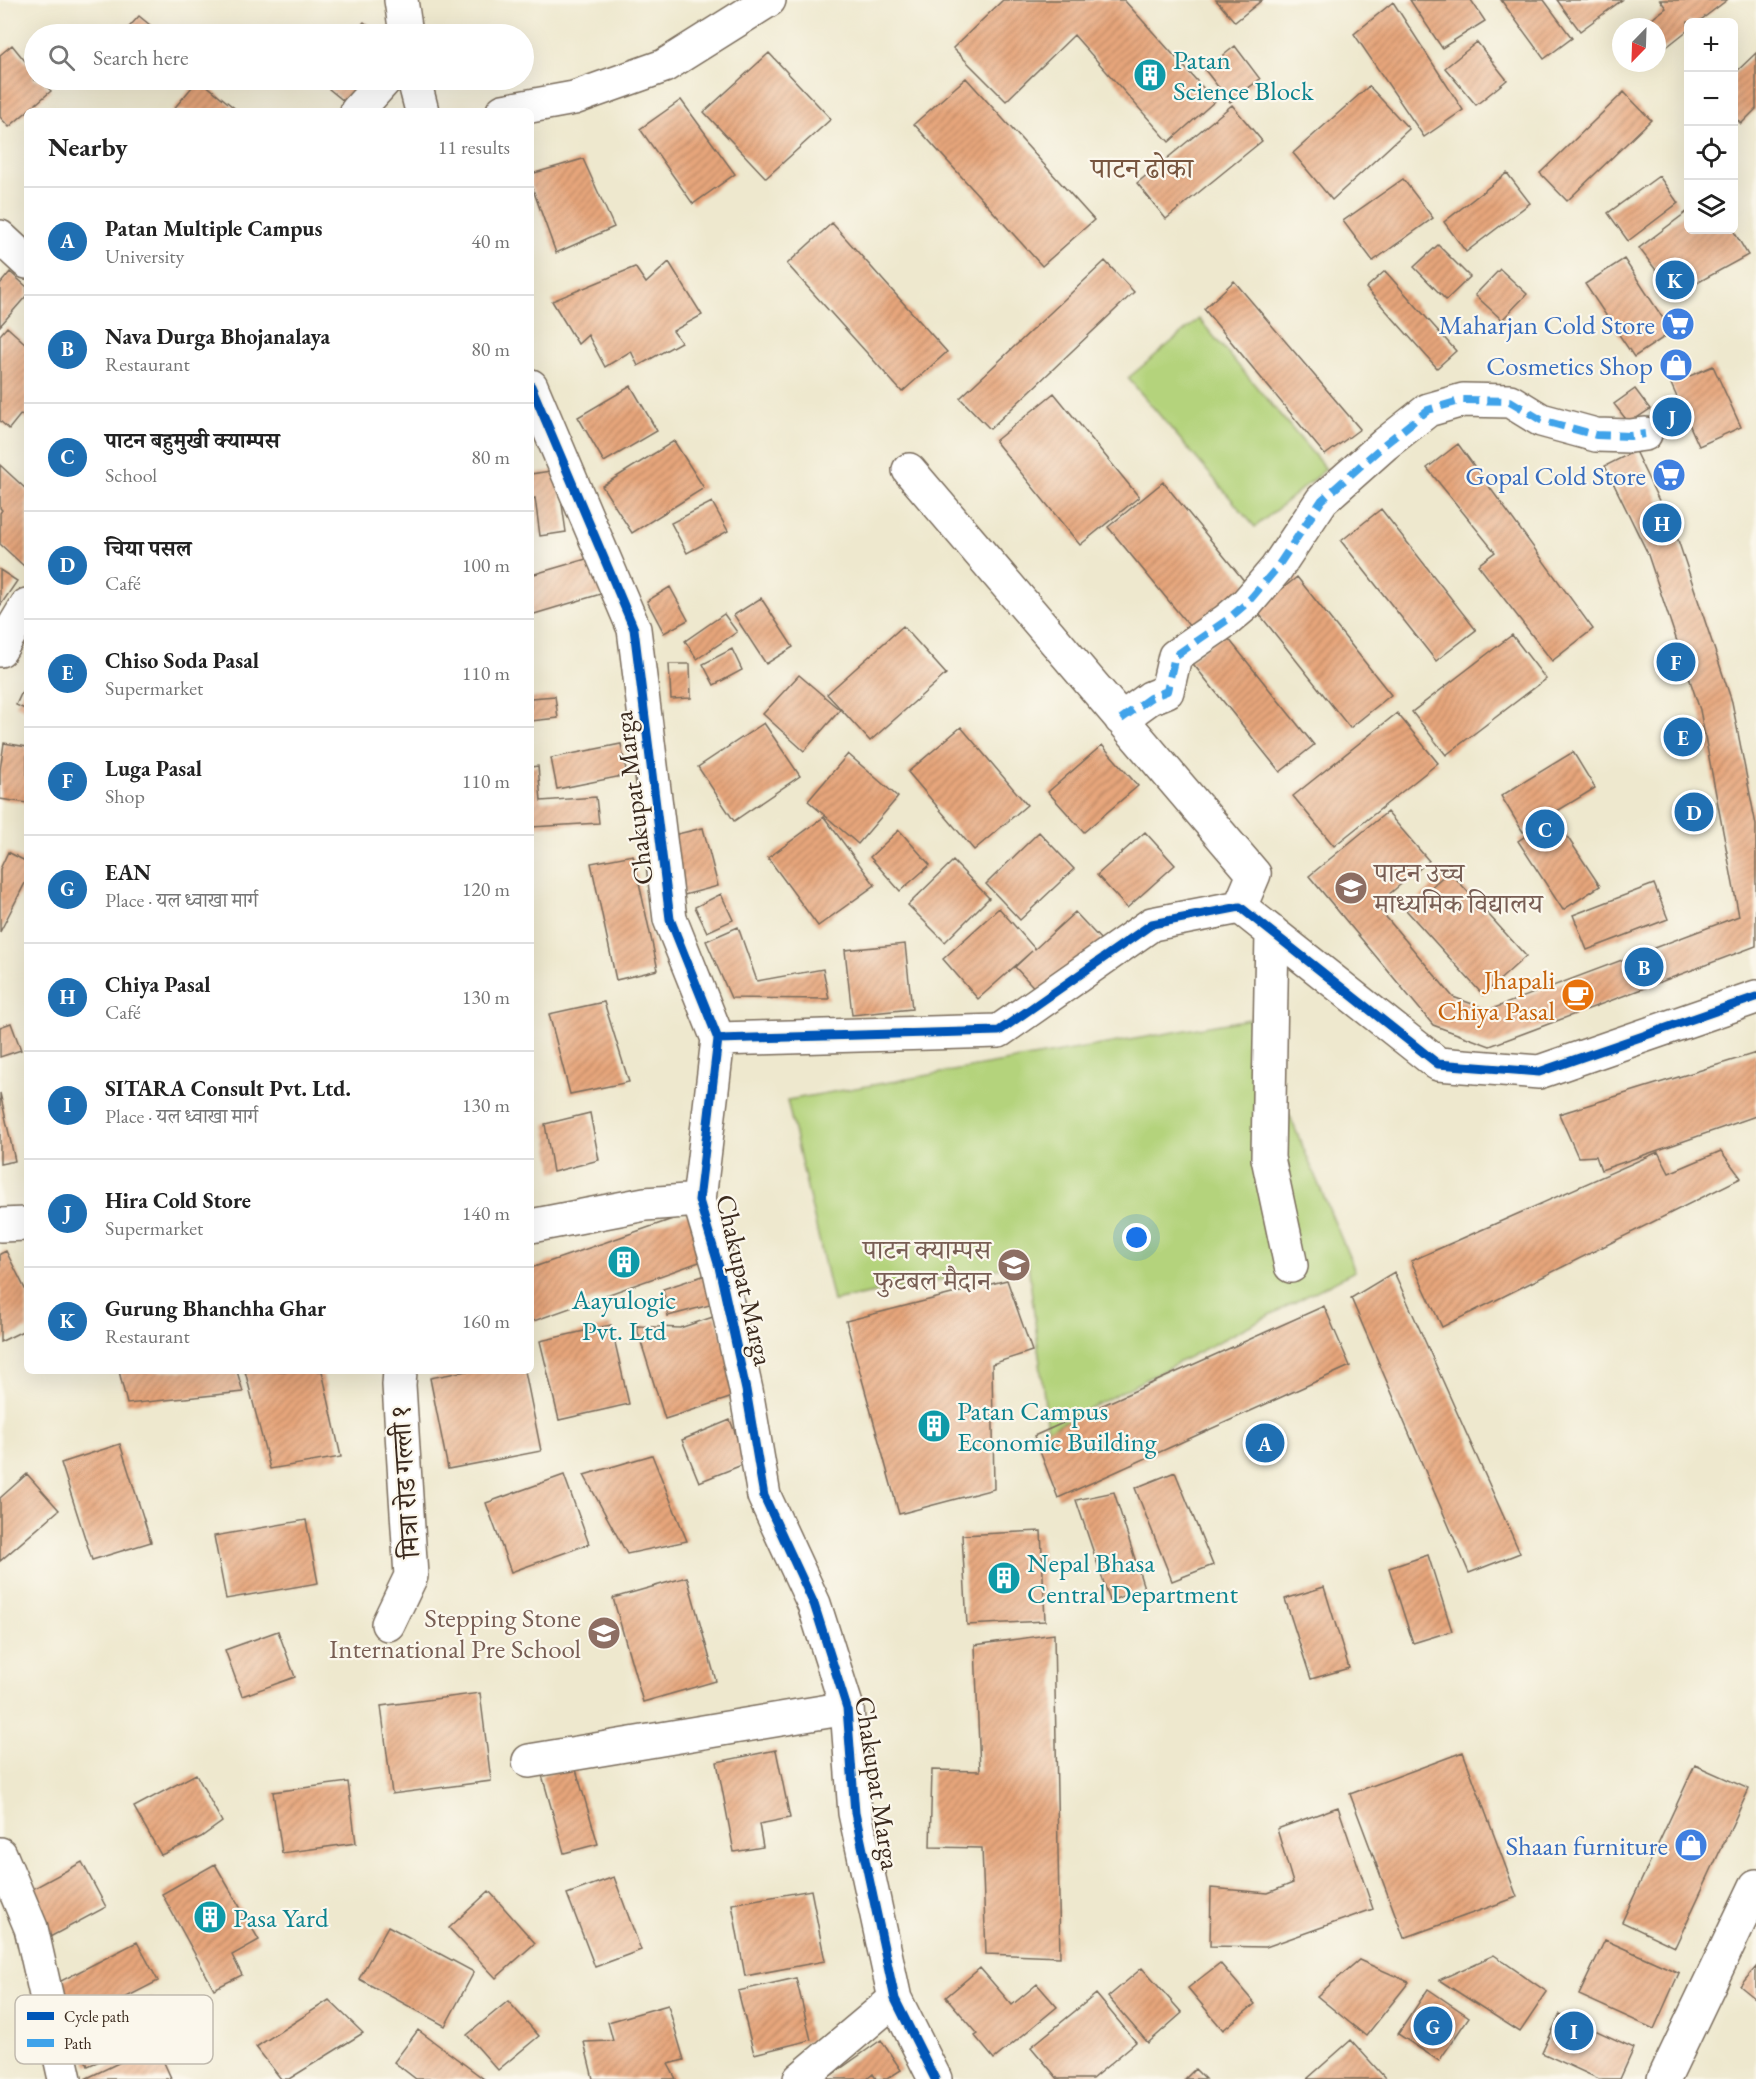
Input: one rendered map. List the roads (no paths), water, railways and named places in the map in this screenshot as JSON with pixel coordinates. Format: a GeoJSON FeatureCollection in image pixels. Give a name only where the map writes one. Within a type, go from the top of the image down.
{"type":"FeatureCollection","features":[{"type":"Feature","properties":{"kind":"street"},"geometry":{"type":"LineString","coordinates":[[402,0],[405,24]]}},
{"type":"Feature","properties":{"kind":"street"},"geometry":{"type":"LineString","coordinates":[[519,108],[574,98],[664,66],[770,0]]}},
{"type":"Feature","properties":{"kind":"street"},"geometry":{"type":"LineString","coordinates":[[360,108],[376,90]]}},
{"type":"Feature","properties":{"kind":"street"},"geometry":{"type":"LineString","coordinates":[[417,90],[421,108]]}},
{"type":"Feature","properties":{"kind":"street"},"geometry":{"type":"LineString","coordinates":[[0,237],[24,259]]}},
{"type":"Feature","properties":{"kind":"street","name":"Chakupat Marga"},"geometry":{"type":"LineString","coordinates":[[534,393],[634,629],[670,919],[718,1039],[699,1200],[719,1267],[746,1390],[764,1496],[814,1604],[847,1708],[855,1813],[895,1999],[934,2079]]}},
{"type":"Feature","properties":{"kind":"street"},"geometry":{"type":"LineString","coordinates":[[1121,719],[1149,698],[1167,691],[1175,656],[1227,620],[1247,603],[1276,569],[1322,501],[1385,444],[1428,411],[1463,400],[1510,401],[1541,420],[1596,435],[1645,435]]}},
{"type":"Feature","properties":{"kind":"street"},"geometry":{"type":"LineString","coordinates":[[909,470],[1254,874],[1240,907]]}},
{"type":"Feature","properties":{"kind":"street"},"geometry":{"type":"LineString","coordinates":[[0,650],[24,610]]}},
{"type":"Feature","properties":{"kind":"street"},"geometry":{"type":"LineString","coordinates":[[718,1039],[999,1031],[1152,924],[1240,907],[1438,1064],[1539,1072],[1756,997]]}},
{"type":"Feature","properties":{"kind":"street"},"geometry":{"type":"LineString","coordinates":[[1272,932],[1268,1158],[1291,1266]]}},
{"type":"Feature","properties":{"kind":"street"},"geometry":{"type":"LineString","coordinates":[[534,1225],[645,1204],[699,1200]]}},
{"type":"Feature","properties":{"kind":"street"},"geometry":{"type":"LineString","coordinates":[[0,1225],[24,1224]]}},
{"type":"Feature","properties":{"kind":"street","name":"मित्रा रोड गल्ली १"},"geometry":{"type":"LineString","coordinates":[[388,1624],[411,1576],[400,1374]]}},
{"type":"Feature","properties":{"kind":"street"},"geometry":{"type":"LineString","coordinates":[[529,1761],[847,1708]]}},
{"type":"Feature","properties":{"kind":"street"},"geometry":{"type":"LineString","coordinates":[[0,1854],[31,1928],[46,1995]]}},
{"type":"Feature","properties":{"kind":"street"},"geometry":{"type":"LineString","coordinates":[[1664,2079],[1756,1886]]}},
{"type":"Feature","properties":{"kind":"street"},"geometry":{"type":"LineString","coordinates":[[800,2079],[895,1999]]}},
{"type":"Feature","properties":{"kind":"street"},"geometry":{"type":"LineString","coordinates":[[62,2064],[65,2079]]}},
{"type":"Feature","properties":{"kind":"place","name":"Patan Science Block"},"geometry":{"type":"Point","coordinates":[1150,75]}},
{"type":"Feature","properties":{"kind":"place","name":"Gurung Bhanchha Ghar"},"geometry":{"type":"Point","coordinates":[1675,280]}},
{"type":"Feature","properties":{"kind":"place","name":"Maharjan Cold Store"},"geometry":{"type":"Point","coordinates":[1678,324]}},
{"type":"Feature","properties":{"kind":"place","name":"Cosmetics Shop"},"geometry":{"type":"Point","coordinates":[1676,365]}},
{"type":"Feature","properties":{"kind":"place","name":"Hira Cold Store"},"geometry":{"type":"Point","coordinates":[1672,417]}},
{"type":"Feature","properties":{"kind":"place","name":"Gopal Cold Store"},"geometry":{"type":"Point","coordinates":[1669,475]}},
{"type":"Feature","properties":{"kind":"place","name":"Chiya Pasal"},"geometry":{"type":"Point","coordinates":[1662,523]}},
{"type":"Feature","properties":{"kind":"place","name":"Luga Pasal"},"geometry":{"type":"Point","coordinates":[1676,662]}},
{"type":"Feature","properties":{"kind":"place","name":"Chiso Soda Pasal"},"geometry":{"type":"Point","coordinates":[1683,737]}},
{"type":"Feature","properties":{"kind":"place","name":"चिया पसल"},"geometry":{"type":"Point","coordinates":[1694,812]}},
{"type":"Feature","properties":{"kind":"place","name":"पाटन बहुमुखी क्याम्पस"},"geometry":{"type":"Point","coordinates":[1545,829]}},
{"type":"Feature","properties":{"kind":"place","name":"पाटन उच्च माध्यमिक विद्यालय"},"geometry":{"type":"Point","coordinates":[1351,888]}},
{"type":"Feature","properties":{"kind":"place","name":"Nava Durga Bhojanalaya"},"geometry":{"type":"Point","coordinates":[1644,967]}},
{"type":"Feature","properties":{"kind":"place","name":"Jhapali Chiya Pasal"},"geometry":{"type":"Point","coordinates":[1578,995]}},
{"type":"Feature","properties":{"kind":"place","name":"Aayulogic Pvt. Ltd"},"geometry":{"type":"Point","coordinates":[624,1262]}},
{"type":"Feature","properties":{"kind":"place","name":"पाटन क्याम्पस फुटबल मैदान"},"geometry":{"type":"Point","coordinates":[1014,1265]}},
{"type":"Feature","properties":{"kind":"place","name":"Patan Campus Economic Building"},"geometry":{"type":"Point","coordinates":[934,1426]}},
{"type":"Feature","properties":{"kind":"place","name":"Patan Multiple Campus"},"geometry":{"type":"Point","coordinates":[1265,1443]}},
{"type":"Feature","properties":{"kind":"place","name":"Nepal Bhasa Central Department"},"geometry":{"type":"Point","coordinates":[1004,1578]}},
{"type":"Feature","properties":{"kind":"place","name":"Stepping Stone International Pre School"},"geometry":{"type":"Point","coordinates":[604,1633]}},
{"type":"Feature","properties":{"kind":"place","name":"Shaan furniture"},"geometry":{"type":"Point","coordinates":[1691,1845]}},
{"type":"Feature","properties":{"kind":"place","name":"Pasa Yard"},"geometry":{"type":"Point","coordinates":[210,1917]}},
{"type":"Feature","properties":{"kind":"place","name":"EAN"},"geometry":{"type":"Point","coordinates":[1433,2026]}},
{"type":"Feature","properties":{"kind":"place","name":"SITARA Consult Pvt. Ltd."},"geometry":{"type":"Point","coordinates":[1574,2031]}},
{"type":"Feature","properties":{"kind":"district","name":"पाटन ढोका"},"geometry":{"type":"Point","coordinates":[1142,168]}}]}
